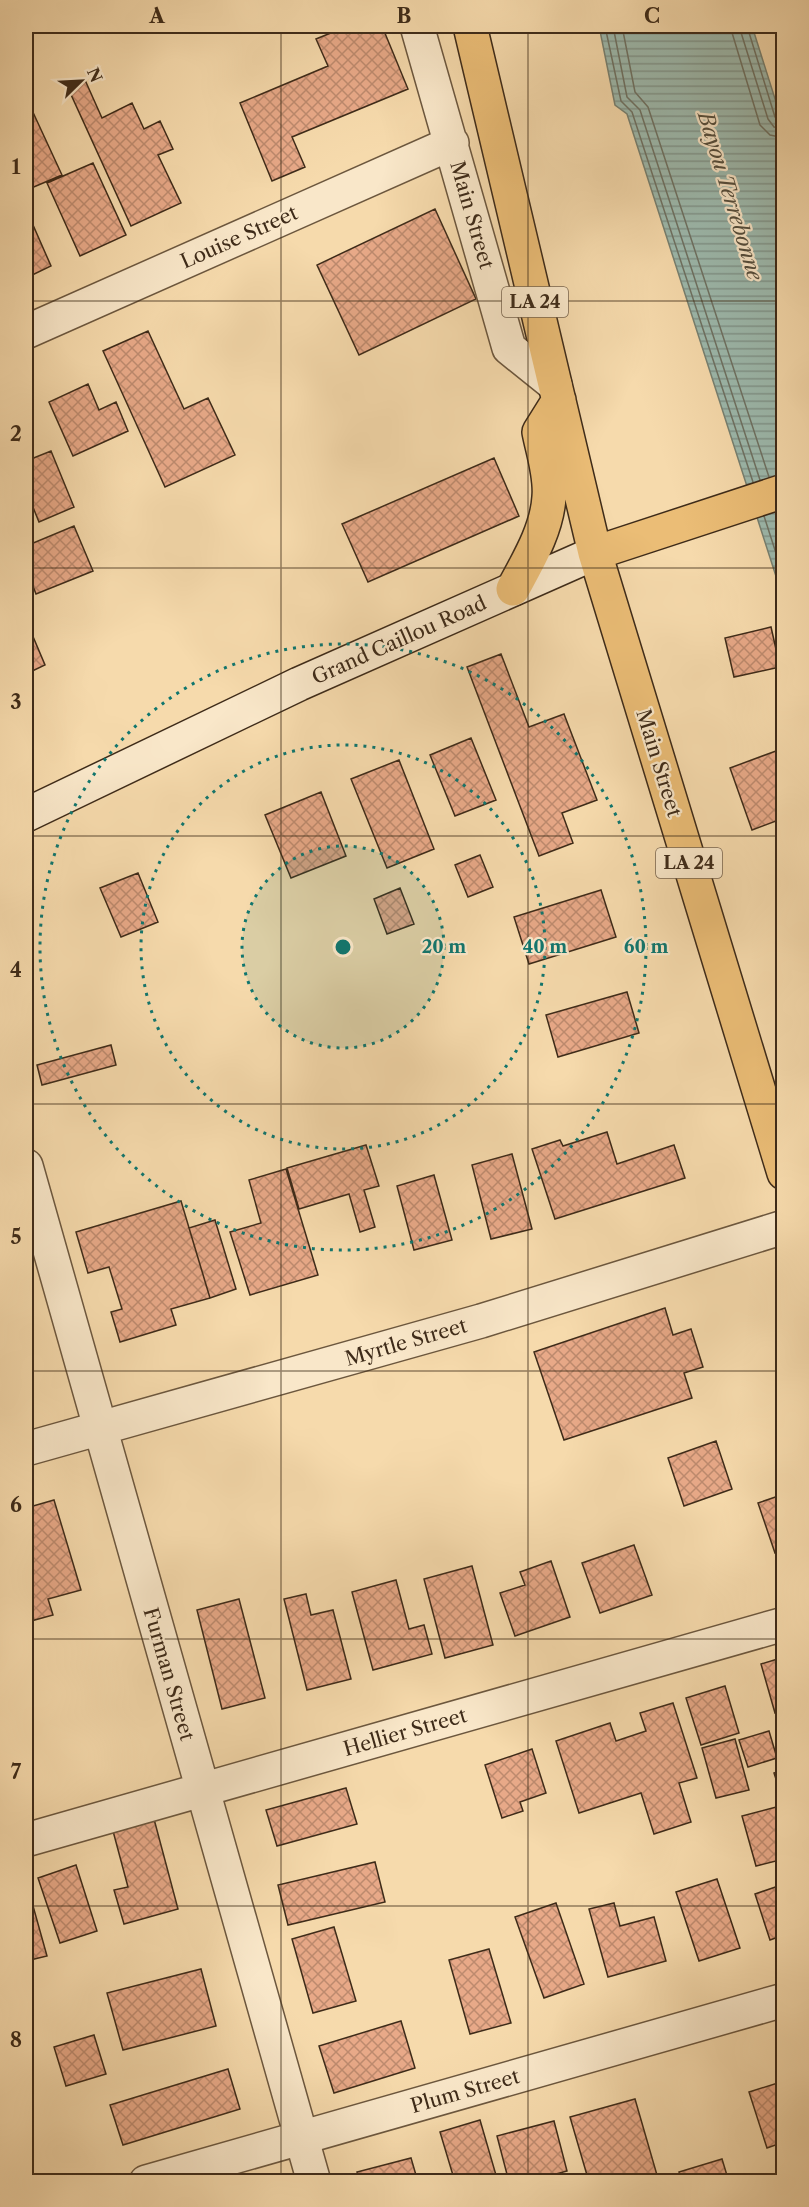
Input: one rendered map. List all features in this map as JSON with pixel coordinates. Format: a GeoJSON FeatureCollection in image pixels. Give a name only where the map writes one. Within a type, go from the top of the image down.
{"type":"FeatureCollection","features":[{"type":"Feature","properties":{"kind":"main road","name":"Main Street"},"geometry":{"type":"LineString","coordinates":[[473,38],[595,552],[783,1173]]}},
{"type":"Feature","properties":{"kind":"main road"},"geometry":{"type":"LineString","coordinates":[[513,589],[540,534],[549,497],[547,468],[539,432],[557,392]]}},
{"type":"Feature","properties":{"kind":"main road","name":"Grand Caillou Road"},"geometry":{"type":"LineString","coordinates":[[595,552],[783,491]]}},
{"type":"Feature","properties":{"kind":"street","name":"Main Street"},"geometry":{"type":"LineString","coordinates":[[417,26],[509,348],[557,392]]}},
{"type":"Feature","properties":{"kind":"street","name":"Louise Street"},"geometry":{"type":"LineString","coordinates":[[26,332],[452,143]]}},
{"type":"Feature","properties":{"kind":"street","name":"Grand Caillou Road"},"geometry":{"type":"LineString","coordinates":[[26,815],[299,684],[595,552]]}},
{"type":"Feature","properties":{"kind":"street","name":"Furman Street"},"geometry":{"type":"LineString","coordinates":[[26,1166],[201,1790],[314,2181]]}},
{"type":"Feature","properties":{"kind":"street","name":"Myrtle Street"},"geometry":{"type":"LineString","coordinates":[[26,1449],[481,1321],[783,1227]]}},
{"type":"Feature","properties":{"kind":"street","name":"Hellier Street"},"geometry":{"type":"LineString","coordinates":[[26,1840],[783,1624]]}},
{"type":"Feature","properties":{"kind":"street","name":"Plum Street"},"geometry":{"type":"LineString","coordinates":[[146,2181],[783,2000]]}},
{"type":"Feature","properties":{"kind":"water","name":"Bayou Terrebonne"},"geometry":{"type":"Polygon","coordinates":[[[599,26],[752,26],[783,124],[783,598],[627,114],[615,105],[599,26]]]}},
{"type":"Feature","properties":{"kind":"building"},"geometry":{"type":"Polygon","coordinates":[[[348,26],[382,26],[408,89],[292,137],[305,167],[272,181],[240,103],[328,66],[316,39],[348,26]]]}},
{"type":"Feature","properties":{"kind":"building"},"geometry":{"type":"Polygon","coordinates":[[[85,80],[102,118],[132,103],[144,129],[160,121],[173,149],[158,155],[181,203],[131,226],[68,88],[85,80]]]}},
{"type":"Feature","properties":{"kind":"building"},"geometry":{"type":"Polygon","coordinates":[[[31,108],[62,175],[29,189],[26,181],[26,111],[31,108]]]}},
{"type":"Feature","properties":{"kind":"building"},"geometry":{"type":"Polygon","coordinates":[[[93,163],[126,235],[80,256],[47,183],[93,163]]]}},
{"type":"Feature","properties":{"kind":"building"},"geometry":{"type":"Polygon","coordinates":[[[26,209],[51,266],[26,278],[26,209]]]}},
{"type":"Feature","properties":{"kind":"building"},"geometry":{"type":"Polygon","coordinates":[[[435,209],[476,299],[359,355],[317,265],[435,209]]]}},
{"type":"Feature","properties":{"kind":"building"},"geometry":{"type":"Polygon","coordinates":[[[148,331],[184,409],[208,398],[235,455],[165,487],[103,351],[148,331]]]}},
{"type":"Feature","properties":{"kind":"building"},"geometry":{"type":"Polygon","coordinates":[[[88,384],[99,410],[116,402],[128,431],[73,456],[49,402],[88,384]]]}},
{"type":"Feature","properties":{"kind":"building"},"geometry":{"type":"Polygon","coordinates":[[[51,451],[74,507],[39,522],[26,490],[26,461],[51,451]]]}},
{"type":"Feature","properties":{"kind":"building"},"geometry":{"type":"Polygon","coordinates":[[[494,458],[519,516],[368,582],[342,524],[494,458]]]}},
{"type":"Feature","properties":{"kind":"building"},"geometry":{"type":"Polygon","coordinates":[[[74,526],[93,571],[36,594],[26,568],[26,546],[74,526]]]}},
{"type":"Feature","properties":{"kind":"building"},"geometry":{"type":"Polygon","coordinates":[[[26,620],[45,665],[26,674],[26,620]]]}},
{"type":"Feature","properties":{"kind":"building"},"geometry":{"type":"Polygon","coordinates":[[[771,627],[780,667],[734,677],[725,638],[771,627]]]}},
{"type":"Feature","properties":{"kind":"building"},"geometry":{"type":"Polygon","coordinates":[[[501,654],[529,727],[564,714],[597,800],[562,813],[573,843],[539,856],[467,667],[501,654]]]}},
{"type":"Feature","properties":{"kind":"building"},"geometry":{"type":"Polygon","coordinates":[[[471,738],[496,800],[455,816],[430,755],[471,738]]]}},
{"type":"Feature","properties":{"kind":"building"},"geometry":{"type":"Polygon","coordinates":[[[784,748],[784,818],[752,830],[730,768],[784,748]]]}},
{"type":"Feature","properties":{"kind":"building"},"geometry":{"type":"Polygon","coordinates":[[[399,760],[434,849],[387,868],[351,779],[399,760]]]}},
{"type":"Feature","properties":{"kind":"building"},"geometry":{"type":"Polygon","coordinates":[[[321,792],[346,856],[291,878],[265,815],[321,792]]]}},
{"type":"Feature","properties":{"kind":"building"},"geometry":{"type":"Polygon","coordinates":[[[480,855],[493,887],[468,897],[455,865],[480,855]]]}},
{"type":"Feature","properties":{"kind":"building"},"geometry":{"type":"Polygon","coordinates":[[[138,873],[158,922],[121,937],[100,888],[138,873]]]}},
{"type":"Feature","properties":{"kind":"building"},"geometry":{"type":"Polygon","coordinates":[[[400,888],[414,924],[387,934],[374,899],[400,888]]]}},
{"type":"Feature","properties":{"kind":"building"},"geometry":{"type":"Polygon","coordinates":[[[601,890],[616,937],[529,964],[514,917],[601,890]]]}},
{"type":"Feature","properties":{"kind":"building"},"geometry":{"type":"Polygon","coordinates":[[[627,992],[639,1033],[558,1057],[546,1015],[627,992]]]}},
{"type":"Feature","properties":{"kind":"building"},"geometry":{"type":"Polygon","coordinates":[[[111,1045],[116,1065],[42,1085],[37,1065],[111,1045]]]}},
{"type":"Feature","properties":{"kind":"building"},"geometry":{"type":"Polygon","coordinates":[[[607,1132],[617,1164],[674,1145],[685,1178],[555,1219],[532,1149],[560,1140],[563,1146],[607,1132]]]}},
{"type":"Feature","properties":{"kind":"building"},"geometry":{"type":"Polygon","coordinates":[[[366,1145],[379,1186],[364,1190],[375,1227],[360,1232],[349,1194],[299,1209],[287,1168],[366,1145]]]}},
{"type":"Feature","properties":{"kind":"building"},"geometry":{"type":"Polygon","coordinates":[[[512,1154],[532,1229],[491,1239],[472,1165],[512,1154]]]}},
{"type":"Feature","properties":{"kind":"building"},"geometry":{"type":"Polygon","coordinates":[[[286,1169],[318,1275],[250,1295],[230,1232],[261,1223],[249,1180],[286,1169]]]}},
{"type":"Feature","properties":{"kind":"building"},"geometry":{"type":"Polygon","coordinates":[[[434,1175],[452,1240],[414,1250],[397,1186],[434,1175]]]}},
{"type":"Feature","properties":{"kind":"building"},"geometry":{"type":"Polygon","coordinates":[[[181,1201],[210,1298],[171,1309],[176,1325],[120,1342],[111,1312],[122,1309],[109,1267],[88,1273],[76,1232],[181,1201]]]}},
{"type":"Feature","properties":{"kind":"building"},"geometry":{"type":"Polygon","coordinates":[[[215,1220],[236,1289],[210,1298],[189,1228],[215,1220]]]}},
{"type":"Feature","properties":{"kind":"building"},"geometry":{"type":"Polygon","coordinates":[[[665,1308],[673,1335],[691,1329],[703,1367],[684,1373],[692,1398],[564,1440],[534,1352],[665,1308]]]}},
{"type":"Feature","properties":{"kind":"building"},"geometry":{"type":"Polygon","coordinates":[[[716,1441],[732,1489],[684,1506],[668,1458],[716,1441]]]}},
{"type":"Feature","properties":{"kind":"building"},"geometry":{"type":"Polygon","coordinates":[[[784,1494],[784,1550],[775,1553],[758,1503],[784,1494]]]}},
{"type":"Feature","properties":{"kind":"building"},"geometry":{"type":"Polygon","coordinates":[[[54,1500],[81,1590],[48,1599],[53,1615],[31,1621],[26,1602],[26,1508],[54,1500]]]}},
{"type":"Feature","properties":{"kind":"building"},"geometry":{"type":"Polygon","coordinates":[[[634,1545],[652,1595],[600,1613],[582,1563],[634,1545]]]}},
{"type":"Feature","properties":{"kind":"building"},"geometry":{"type":"Polygon","coordinates":[[[551,1561],[570,1617],[515,1636],[500,1593],[525,1585],[520,1572],[551,1561]]]}},
{"type":"Feature","properties":{"kind":"building"},"geometry":{"type":"Polygon","coordinates":[[[472,1566],[493,1645],[445,1658],[424,1579],[472,1566]]]}},
{"type":"Feature","properties":{"kind":"building"},"geometry":{"type":"Polygon","coordinates":[[[396,1580],[409,1629],[424,1625],[432,1654],[373,1670],[352,1592],[396,1580]]]}},
{"type":"Feature","properties":{"kind":"building"},"geometry":{"type":"Polygon","coordinates":[[[306,1594],[311,1615],[333,1610],[351,1679],[307,1690],[284,1599],[306,1594]]]}},
{"type":"Feature","properties":{"kind":"building"},"geometry":{"type":"Polygon","coordinates":[[[239,1599],[265,1698],[222,1709],[197,1610],[239,1599]]]}},
{"type":"Feature","properties":{"kind":"building"},"geometry":{"type":"Polygon","coordinates":[[[784,1657],[784,1710],[775,1713],[761,1664],[784,1657]]]}},
{"type":"Feature","properties":{"kind":"building"},"geometry":{"type":"Polygon","coordinates":[[[725,1686],[739,1733],[701,1745],[686,1698],[725,1686]]]}},
{"type":"Feature","properties":{"kind":"building"},"geometry":{"type":"Polygon","coordinates":[[[673,1703],[697,1778],[679,1783],[691,1822],[654,1834],[641,1793],[579,1813],[556,1741],[610,1723],[616,1741],[646,1731],[640,1713],[673,1703]]]}},
{"type":"Feature","properties":{"kind":"building"},"geometry":{"type":"Polygon","coordinates":[[[769,1731],[777,1758],[748,1767],[739,1740],[769,1731]]]}},
{"type":"Feature","properties":{"kind":"building"},"geometry":{"type":"Polygon","coordinates":[[[735,1739],[749,1790],[716,1798],[702,1748],[735,1739]]]}},
{"type":"Feature","properties":{"kind":"building"},"geometry":{"type":"Polygon","coordinates":[[[532,1749],[546,1793],[520,1802],[523,1811],[502,1818],[485,1765],[532,1749]]]}},
{"type":"Feature","properties":{"kind":"building"},"geometry":{"type":"Polygon","coordinates":[[[784,1770],[784,1800],[783,1800],[774,1773],[784,1770]]]}},
{"type":"Feature","properties":{"kind":"building"},"geometry":{"type":"Polygon","coordinates":[[[346,1788],[357,1824],[277,1846],[266,1810],[346,1788]]]}},
{"type":"Feature","properties":{"kind":"building"},"geometry":{"type":"Polygon","coordinates":[[[784,1805],[784,1859],[756,1866],[742,1816],[784,1805]]]}},
{"type":"Feature","properties":{"kind":"building"},"geometry":{"type":"Polygon","coordinates":[[[154,1819],[178,1909],[124,1924],[114,1890],[128,1887],[113,1831],[154,1819]]]}},
{"type":"Feature","properties":{"kind":"building"},"geometry":{"type":"Polygon","coordinates":[[[375,1862],[385,1902],[288,1925],[278,1885],[375,1862]]]}},
{"type":"Feature","properties":{"kind":"building"},"geometry":{"type":"Polygon","coordinates":[[[76,1865],[97,1931],[60,1943],[38,1878],[76,1865]]]}},
{"type":"Feature","properties":{"kind":"building"},"geometry":{"type":"Polygon","coordinates":[[[717,1879],[740,1948],[699,1961],[676,1892],[717,1879]]]}},
{"type":"Feature","properties":{"kind":"building"},"geometry":{"type":"Polygon","coordinates":[[[784,1884],[784,1935],[770,1940],[755,1894],[784,1884]]]}},
{"type":"Feature","properties":{"kind":"building"},"geometry":{"type":"Polygon","coordinates":[[[26,1888],[28,1888],[47,1956],[26,1961],[26,1888]]]}},
{"type":"Feature","properties":{"kind":"building"},"geometry":{"type":"Polygon","coordinates":[[[556,1903],[584,1984],[544,1998],[515,1917],[556,1903]]]}},
{"type":"Feature","properties":{"kind":"building"},"geometry":{"type":"Polygon","coordinates":[[[614,1903],[620,1926],[654,1917],[666,1961],[608,1977],[589,1909],[614,1903]]]}},
{"type":"Feature","properties":{"kind":"building"},"geometry":{"type":"Polygon","coordinates":[[[334,1927],[356,2001],[313,2013],[292,1939],[334,1927]]]}},
{"type":"Feature","properties":{"kind":"building"},"geometry":{"type":"Polygon","coordinates":[[[489,1949],[511,2023],[470,2034],[449,1960],[489,1949]]]}},
{"type":"Feature","properties":{"kind":"building"},"geometry":{"type":"Polygon","coordinates":[[[201,1969],[216,2026],[123,2050],[107,1993],[201,1969]]]}},
{"type":"Feature","properties":{"kind":"building"},"geometry":{"type":"Polygon","coordinates":[[[401,2021],[415,2068],[334,2093],[319,2046],[401,2021]]]}},
{"type":"Feature","properties":{"kind":"building"},"geometry":{"type":"Polygon","coordinates":[[[94,2035],[106,2074],[66,2086],[54,2047],[94,2035]]]}},
{"type":"Feature","properties":{"kind":"building"},"geometry":{"type":"Polygon","coordinates":[[[228,2069],[240,2109],[123,2145],[110,2105],[228,2069]]]}},
{"type":"Feature","properties":{"kind":"building"},"geometry":{"type":"Polygon","coordinates":[[[784,2081],[784,2142],[767,2148],[749,2092],[784,2081]]]}},
{"type":"Feature","properties":{"kind":"building"},"geometry":{"type":"Polygon","coordinates":[[[635,2099],[659,2182],[589,2182],[570,2117],[635,2099]]]}},
{"type":"Feature","properties":{"kind":"building"},"geometry":{"type":"Polygon","coordinates":[[[480,2120],[498,2182],[455,2182],[440,2132],[480,2120]]]}},
{"type":"Feature","properties":{"kind":"building"},"geometry":{"type":"Polygon","coordinates":[[[554,2121],[567,2171],[527,2182],[509,2182],[497,2136],[554,2121]]]}},
{"type":"Feature","properties":{"kind":"building"},"geometry":{"type":"Polygon","coordinates":[[[411,2158],[418,2182],[360,2182],[357,2172],[411,2158]]]}},
{"type":"Feature","properties":{"kind":"building"},"geometry":{"type":"Polygon","coordinates":[[[722,2159],[729,2182],[682,2182],[679,2172],[722,2159]]]}}]}
